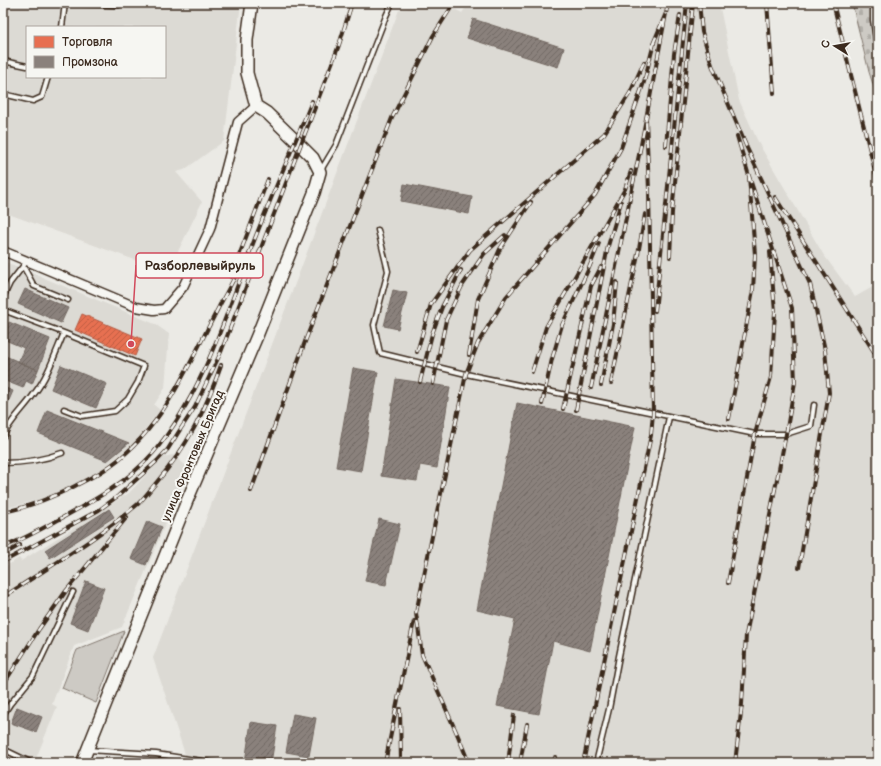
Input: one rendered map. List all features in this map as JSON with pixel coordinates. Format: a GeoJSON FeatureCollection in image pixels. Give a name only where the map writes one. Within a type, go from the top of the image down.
{"type":"FeatureCollection","features":[{"type":"Feature","properties":{"kind":"main road"},"geometry":{"type":"LineString","coordinates":[[252,3],[247,40],[247,73],[256,106],[267,113],[286,130],[313,158],[320,172]]}},
{"type":"Feature","properties":{"kind":"main road","name":"улица Фронтовых Бригад"},"geometry":{"type":"LineString","coordinates":[[82,763],[187,501],[257,336],[314,193],[320,172]]}},
{"type":"Feature","properties":{"kind":"street"},"geometry":{"type":"LineString","coordinates":[[875,3],[875,20],[878,39]]}},
{"type":"Feature","properties":{"kind":"street"},"geometry":{"type":"LineString","coordinates":[[3,251],[25,264],[136,307],[154,310],[164,308],[184,287],[210,229],[238,122],[256,106]]}},
{"type":"Feature","properties":{"kind":"lane"},"geometry":{"type":"LineString","coordinates":[[62,26],[66,3],[119,5],[120,3]]}},
{"type":"Feature","properties":{"kind":"lane"},"geometry":{"type":"LineString","coordinates":[[320,172],[336,145],[392,3]]}},
{"type":"Feature","properties":{"kind":"lane"},"geometry":{"type":"LineString","coordinates":[[3,61],[26,66]]}},
{"type":"Feature","properties":{"kind":"lane"},"geometry":{"type":"LineString","coordinates":[[3,94],[33,101],[42,97],[48,78]]}},
{"type":"Feature","properties":{"kind":"lane"},"geometry":{"type":"LineString","coordinates":[[378,230],[388,271],[374,325],[380,353],[466,374],[755,434],[786,434],[811,426],[814,405]]}},
{"type":"Feature","properties":{"kind":"lane"},"geometry":{"type":"LineString","coordinates":[[3,298],[10,283],[25,264],[34,286],[68,300]]}},
{"type":"Feature","properties":{"kind":"lane"},"geometry":{"type":"LineString","coordinates":[[3,310],[144,366],[138,382],[128,399],[115,411],[82,416],[64,409]]}},
{"type":"Feature","properties":{"kind":"lane"},"geometry":{"type":"LineString","coordinates":[[3,437],[8,425],[26,405],[46,377],[64,333]]}},
{"type":"Feature","properties":{"kind":"lane"},"geometry":{"type":"LineString","coordinates":[[596,763],[609,709],[618,656],[669,417]]}},
{"type":"Feature","properties":{"kind":"lane"},"geometry":{"type":"LineString","coordinates":[[3,463],[21,463],[45,459],[62,453]]}},
{"type":"Feature","properties":{"kind":"lane"},"geometry":{"type":"LineString","coordinates":[[3,715],[33,676],[73,592]]}},
{"type":"Feature","properties":{"kind":"lane"},"geometry":{"type":"LineString","coordinates":[[3,750],[32,763]]}},
{"type":"Feature","properties":{"kind":"lane"},"geometry":{"type":"LineString","coordinates":[[88,750],[156,754],[215,763]]}},
{"type":"Feature","properties":{"kind":"shaded area"},"geometry":{"type":"Polygon","coordinates":[[[3,3],[241,3],[224,141],[184,170],[176,172],[202,202],[168,272],[3,212],[3,3]]]}},
{"type":"Feature","properties":{"kind":"shaded area"},"geometry":{"type":"Polygon","coordinates":[[[443,3],[462,13],[469,3],[719,3],[739,100],[759,144],[823,254],[855,297],[878,284],[878,763],[187,763],[153,658],[399,10],[443,3]]]}},
{"type":"Feature","properties":{"kind":"shaded area"},"geometry":{"type":"Polygon","coordinates":[[[3,261],[155,324],[169,334],[165,388],[154,405],[160,410],[134,443],[102,469],[71,487],[38,500],[3,509],[3,261]]]}},
{"type":"Feature","properties":{"kind":"shaded area"},"geometry":{"type":"Polygon","coordinates":[[[173,455],[189,468],[122,627],[74,646],[52,704],[57,707],[34,763],[3,763],[3,568],[19,558],[21,561],[129,493],[163,457],[173,455]]]}},
{"type":"Feature","properties":{"kind":"green space"},"geometry":{"type":"Polygon","coordinates":[[[852,3],[878,3],[878,100],[869,72],[852,3]]]}},
{"type":"Feature","properties":{"kind":"green space"},"geometry":{"type":"Polygon","coordinates":[[[124,631],[96,703],[62,688],[77,650],[124,631]]]}},
{"type":"Feature","properties":{"kind":"building: Торговля"},"geometry":{"type":"Polygon","coordinates":[[[82,314],[142,339],[135,356],[75,330],[82,314]]]}},
{"type":"Feature","properties":{"kind":"building: Промзона"},"geometry":{"type":"Polygon","coordinates":[[[473,19],[564,48],[558,67],[467,38],[473,19]]]}},
{"type":"Feature","properties":{"kind":"building: Промзона"},"geometry":{"type":"Polygon","coordinates":[[[404,184],[472,197],[469,214],[401,201],[404,184]]]}},
{"type":"Feature","properties":{"kind":"building: Промзона"},"geometry":{"type":"Polygon","coordinates":[[[25,289],[68,308],[61,323],[18,304],[25,289]]]}},
{"type":"Feature","properties":{"kind":"building: Промзона"},"geometry":{"type":"Polygon","coordinates":[[[393,290],[407,293],[398,329],[384,326],[393,290]]]}},
{"type":"Feature","properties":{"kind":"building: Промзона"},"geometry":{"type":"Polygon","coordinates":[[[9,322],[50,339],[38,370],[18,362],[24,348],[3,339],[9,322]]]}},
{"type":"Feature","properties":{"kind":"building: Промзона"},"geometry":{"type":"Polygon","coordinates":[[[3,355],[38,370],[32,384],[26,381],[23,388],[3,380],[6,374],[3,372],[3,355]]]}},
{"type":"Feature","properties":{"kind":"building: Промзона"},"geometry":{"type":"Polygon","coordinates":[[[61,365],[107,384],[96,408],[51,389],[61,365]]]}},
{"type":"Feature","properties":{"kind":"building: Промзона"},"geometry":{"type":"Polygon","coordinates":[[[353,368],[378,372],[361,471],[336,467],[353,368]]]}},
{"type":"Feature","properties":{"kind":"building: Промзона"},"geometry":{"type":"Polygon","coordinates":[[[396,379],[450,387],[437,468],[420,465],[417,481],[381,476],[396,379]]]}},
{"type":"Feature","properties":{"kind":"building: Промзона"},"geometry":{"type":"Polygon","coordinates":[[[3,387],[13,391],[3,414],[3,387]]]}},
{"type":"Feature","properties":{"kind":"building: Промзона"},"geometry":{"type":"Polygon","coordinates":[[[517,403],[635,427],[590,651],[553,641],[539,714],[497,706],[515,619],[477,610],[517,403]]]}},
{"type":"Feature","properties":{"kind":"building: Промзона"},"geometry":{"type":"Polygon","coordinates":[[[47,410],[129,443],[107,461],[38,433],[47,410]]]}},
{"type":"Feature","properties":{"kind":"building: Промзона"},"geometry":{"type":"Polygon","coordinates":[[[109,509],[114,517],[50,558],[45,550],[109,509]]]}},
{"type":"Feature","properties":{"kind":"building: Промзона"},"geometry":{"type":"Polygon","coordinates":[[[379,519],[400,524],[386,585],[365,581],[379,519]]]}},
{"type":"Feature","properties":{"kind":"building: Промзона"},"geometry":{"type":"Polygon","coordinates":[[[147,521],[162,527],[146,565],[131,559],[147,521]]]}},
{"type":"Feature","properties":{"kind":"building: Промзона"},"geometry":{"type":"Polygon","coordinates":[[[86,581],[104,588],[88,630],[70,623],[86,581]]]}},
{"type":"Feature","properties":{"kind":"building: Промзона"},"geometry":{"type":"Polygon","coordinates":[[[17,707],[42,717],[36,732],[11,723],[17,707]]]}},
{"type":"Feature","properties":{"kind":"building: Промзона"},"geometry":{"type":"Polygon","coordinates":[[[293,714],[316,718],[309,756],[286,752],[293,714]]]}},
{"type":"Feature","properties":{"kind":"building: Промзона"},"geometry":{"type":"Polygon","coordinates":[[[251,722],[277,726],[271,763],[245,762],[251,722]]]}},
{"type":"Feature","properties":{"kind":"railway"},"geometry":{"type":"LineString","coordinates":[[3,562],[99,510],[118,496],[157,461],[168,449],[195,407],[221,352],[339,45],[352,3]]}},
{"type":"Feature","properties":{"kind":"railway"},"geometry":{"type":"LineString","coordinates":[[251,491],[306,339],[392,118],[433,36],[454,3]]}},
{"type":"Feature","properties":{"kind":"railway"},"geometry":{"type":"LineString","coordinates":[[591,388],[641,145],[668,3]]}},
{"type":"Feature","properties":{"kind":"railway"},"geometry":{"type":"LineString","coordinates":[[655,311],[687,3]]}},
{"type":"Feature","properties":{"kind":"railway"},"geometry":{"type":"LineString","coordinates":[[670,257],[672,212],[693,3]]}},
{"type":"Feature","properties":{"kind":"railway"},"geometry":{"type":"LineString","coordinates":[[699,3],[702,32],[712,65],[747,148],[810,284],[825,350],[829,393],[799,568]]}},
{"type":"Feature","properties":{"kind":"railway"},"geometry":{"type":"LineString","coordinates":[[767,3],[774,93]]}},
{"type":"Feature","properties":{"kind":"railway"},"geometry":{"type":"LineString","coordinates":[[833,3],[878,183]]}},
{"type":"Feature","properties":{"kind":"railway"},"geometry":{"type":"LineString","coordinates":[[653,44],[666,13]]}},
{"type":"Feature","properties":{"kind":"railway"},"geometry":{"type":"LineString","coordinates":[[666,146],[674,54],[680,15]]}},
{"type":"Feature","properties":{"kind":"railway"},"geometry":{"type":"LineString","coordinates":[[469,763],[422,655],[416,613],[466,374],[478,343],[506,297],[595,195],[621,148],[644,82],[655,39]]}},
{"type":"Feature","properties":{"kind":"railway"},"geometry":{"type":"LineString","coordinates":[[417,352],[431,304],[470,250],[604,134],[630,93],[644,62]]}},
{"type":"Feature","properties":{"kind":"railway"},"geometry":{"type":"LineString","coordinates":[[3,547],[25,538],[110,490],[133,473],[153,453],[171,429],[200,378],[212,352],[261,223],[312,101]]}},
{"type":"Feature","properties":{"kind":"railway"},"geometry":{"type":"LineString","coordinates":[[583,763],[651,435],[653,413],[649,190],[646,119]]}},
{"type":"Feature","properties":{"kind":"railway"},"geometry":{"type":"LineString","coordinates":[[729,419],[753,290],[755,255],[749,176],[737,136]]}},
{"type":"Feature","properties":{"kind":"railway"},"geometry":{"type":"LineString","coordinates":[[532,372],[546,327],[625,189],[631,171]]}},
{"type":"Feature","properties":{"kind":"railway"},"geometry":{"type":"LineString","coordinates":[[735,763],[742,704],[746,635],[795,382],[792,308],[749,176]]}},
{"type":"Feature","properties":{"kind":"railway"},"geometry":{"type":"LineString","coordinates":[[231,277],[268,179]]}},
{"type":"Feature","properties":{"kind":"railway"},"geometry":{"type":"LineString","coordinates":[[775,197],[878,358]]}},
{"type":"Feature","properties":{"kind":"railway"},"geometry":{"type":"LineString","coordinates":[[469,355],[478,299],[500,249],[531,202]]}},
{"type":"Feature","properties":{"kind":"railway"},"geometry":{"type":"LineString","coordinates":[[576,410],[608,246],[621,202]]}},
{"type":"Feature","properties":{"kind":"railway"},"geometry":{"type":"LineString","coordinates":[[611,383],[645,214]]}},
{"type":"Feature","properties":{"kind":"railway"},"geometry":{"type":"LineString","coordinates":[[433,384],[446,320],[462,286],[484,254],[505,235]]}},
{"type":"Feature","properties":{"kind":"railway"},"geometry":{"type":"LineString","coordinates":[[542,404],[552,359],[562,325],[599,243]]}},
{"type":"Feature","properties":{"kind":"railway"},"geometry":{"type":"LineString","coordinates":[[728,583],[755,434],[771,377],[775,312],[770,252]]}},
{"type":"Feature","properties":{"kind":"railway"},"geometry":{"type":"LineString","coordinates":[[563,409],[591,286],[601,267]]}},
{"type":"Feature","properties":{"kind":"railway"},"geometry":{"type":"LineString","coordinates":[[420,382],[432,334],[442,307],[461,270]]}},
{"type":"Feature","properties":{"kind":"railway"},"geometry":{"type":"LineString","coordinates":[[3,512],[37,503],[69,489],[101,472],[136,444],[163,410],[175,391],[237,273]]}},
{"type":"Feature","properties":{"kind":"railway"},"geometry":{"type":"LineString","coordinates":[[601,385],[613,324],[617,282]]}},
{"type":"Feature","properties":{"kind":"railway"},"geometry":{"type":"LineString","coordinates":[[8,594],[91,540],[140,502],[167,469],[186,442],[209,398],[221,365]]}},
{"type":"Feature","properties":{"kind":"railway"},"geometry":{"type":"LineString","coordinates":[[3,685],[39,629],[66,591],[127,517]]}},
{"type":"Feature","properties":{"kind":"railway"},"geometry":{"type":"LineString","coordinates":[[3,555],[20,545]]}},
{"type":"Feature","properties":{"kind":"railway"},"geometry":{"type":"LineString","coordinates":[[385,763],[414,621]]}},
{"type":"Feature","properties":{"kind":"railway"},"geometry":{"type":"LineString","coordinates":[[400,709],[401,763]]}},
{"type":"Feature","properties":{"kind":"railway"},"geometry":{"type":"LineString","coordinates":[[508,763],[514,715]]}},
{"type":"Feature","properties":{"kind":"railway"},"geometry":{"type":"LineString","coordinates":[[520,763],[527,724]]}},
{"type":"Feature","properties":{"kind":"railway"},"geometry":{"type":"LineString","coordinates":[[554,763],[555,757]]}},
{"type":"Feature","properties":{"kind":"place","name":"Разборлевыйруль"},"geometry":{"type":"Point","coordinates":[131,344]}}]}
